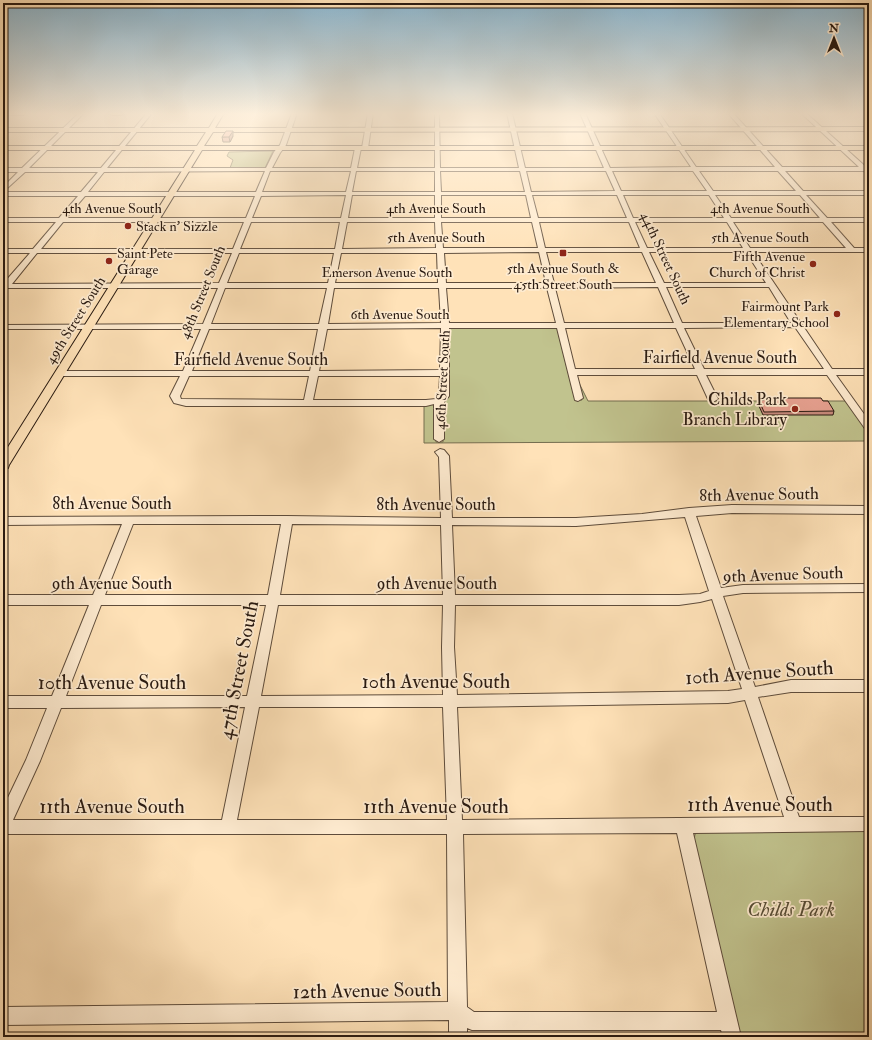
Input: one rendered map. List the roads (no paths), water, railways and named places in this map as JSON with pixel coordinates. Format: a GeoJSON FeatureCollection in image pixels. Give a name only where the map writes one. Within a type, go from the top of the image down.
{"type":"FeatureCollection","features":[{"type":"Feature","properties":{"kind":"main road","name":"49th Street South"},"geometry":{"type":"LineString","coordinates":[[3,465],[191,162]]}},
{"type":"Feature","properties":{"kind":"street"},"geometry":{"type":"LineString","coordinates":[[3,190],[32,162]]}},
{"type":"Feature","properties":{"kind":"street"},"geometry":{"type":"LineString","coordinates":[[4,287],[109,162]]}},
{"type":"Feature","properties":{"kind":"street","name":"48th Street South"},"geometry":{"type":"LineString","coordinates":[[272,162],[206,327],[175,396],[177,401],[186,403],[308,403]]}},
{"type":"Feature","properties":{"kind":"street"},"geometry":{"type":"LineString","coordinates":[[357,162],[348,194],[308,403],[426,403],[439,401]]}},
{"type":"Feature","properties":{"kind":"street","name":"46th Street South"},"geometry":{"type":"LineString","coordinates":[[438,162],[438,220],[445,327],[443,373],[444,396],[439,401],[440,446],[445,459],[447,521],[449,601],[448,647],[455,827],[458,1037]]}},
{"type":"Feature","properties":{"kind":"street"},"geometry":{"type":"LineString","coordinates":[[521,162],[578,398]]}},
{"type":"Feature","properties":{"kind":"street","name":"44th Street South"},"geometry":{"type":"LineString","coordinates":[[604,162],[702,372],[713,399]]}},
{"type":"Feature","properties":{"kind":"street"},"geometry":{"type":"LineString","coordinates":[[689,162],[772,285],[797,325],[869,428]]}},
{"type":"Feature","properties":{"kind":"street"},"geometry":{"type":"LineString","coordinates":[[773,162],[852,250]]}},
{"type":"Feature","properties":{"kind":"street"},"geometry":{"type":"LineString","coordinates":[[857,162],[867,170]]}},
{"type":"Feature","properties":{"kind":"street"},"geometry":{"type":"LineString","coordinates":[[3,170],[867,170]]}},
{"type":"Feature","properties":{"kind":"street"},"geometry":{"type":"LineString","coordinates":[[3,194],[869,193]]}},
{"type":"Feature","properties":{"kind":"street","name":"4th Avenue South"},"geometry":{"type":"LineString","coordinates":[[3,220],[869,220]]}},
{"type":"Feature","properties":{"kind":"street","name":"5th Avenue South"},"geometry":{"type":"LineString","coordinates":[[3,251],[869,250]]}},
{"type":"Feature","properties":{"kind":"street","name":"Emerson Avenue South"},"geometry":{"type":"LineString","coordinates":[[4,287],[772,285]]}},
{"type":"Feature","properties":{"kind":"street","name":"6th Avenue South"},"geometry":{"type":"LineString","coordinates":[[3,327],[797,325]]}},
{"type":"Feature","properties":{"kind":"street","name":"Fairfield Avenue South"},"geometry":{"type":"LineString","coordinates":[[572,372],[869,372]]}},
{"type":"Feature","properties":{"kind":"street","name":"Fairfield Avenue South"},"geometry":{"type":"LineString","coordinates":[[60,374],[443,373]]}},
{"type":"Feature","properties":{"kind":"street","name":"8th Avenue South"},"geometry":{"type":"LineString","coordinates":[[3,521],[287,520],[576,522],[642,518],[689,512],[732,509],[869,510]]}},
{"type":"Feature","properties":{"kind":"street"},"geometry":{"type":"LineString","coordinates":[[689,512],[794,824]]}},
{"type":"Feature","properties":{"kind":"street"},"geometry":{"type":"LineString","coordinates":[[3,826],[32,761],[129,520]]}},
{"type":"Feature","properties":{"kind":"street","name":"47th Street South"},"geometry":{"type":"LineString","coordinates":[[228,827],[287,520]]}},
{"type":"Feature","properties":{"kind":"street","name":"9th Avenue South"},"geometry":{"type":"LineString","coordinates":[[3,600],[679,600],[700,598],[743,588],[869,588]]}},
{"type":"Feature","properties":{"kind":"street","name":"10th Avenue South"},"geometry":{"type":"LineString","coordinates":[[3,702],[450,701],[728,697],[791,686],[869,686]]}},
{"type":"Feature","properties":{"kind":"street","name":"11th Avenue South"},"geometry":{"type":"LineString","coordinates":[[3,826],[455,827],[869,824]]}},
{"type":"Feature","properties":{"kind":"street"},"geometry":{"type":"LineString","coordinates":[[683,825],[731,1029]]}},
{"type":"Feature","properties":{"kind":"street","name":"12th Avenue South"},"geometry":{"type":"LineString","coordinates":[[3,1016],[457,1010],[472,1021],[731,1029]]}},
{"type":"Feature","properties":{"kind":"place","name":"Stack n' Sizzle"},"geometry":{"type":"Point","coordinates":[128,226]}},
{"type":"Feature","properties":{"kind":"place","name":"5th Avenue South & 45th Street South"},"geometry":{"type":"Point","coordinates":[563,253]}},
{"type":"Feature","properties":{"kind":"place","name":"Saint Pete Garage"},"geometry":{"type":"Point","coordinates":[109,261]}},
{"type":"Feature","properties":{"kind":"place","name":"Fifth Avenue Church of Christ"},"geometry":{"type":"Point","coordinates":[813,264]}},
{"type":"Feature","properties":{"kind":"place","name":"Fairmount Park Elementary School"},"geometry":{"type":"Point","coordinates":[837,314]}},
{"type":"Feature","properties":{"kind":"place","name":"Childs Park Branch Library"},"geometry":{"type":"Point","coordinates":[795,409]}},
{"type":"Feature","properties":{"kind":"park label","name":"Childs Park"},"geometry":{"type":"Point","coordinates":[791,909]}}]}
